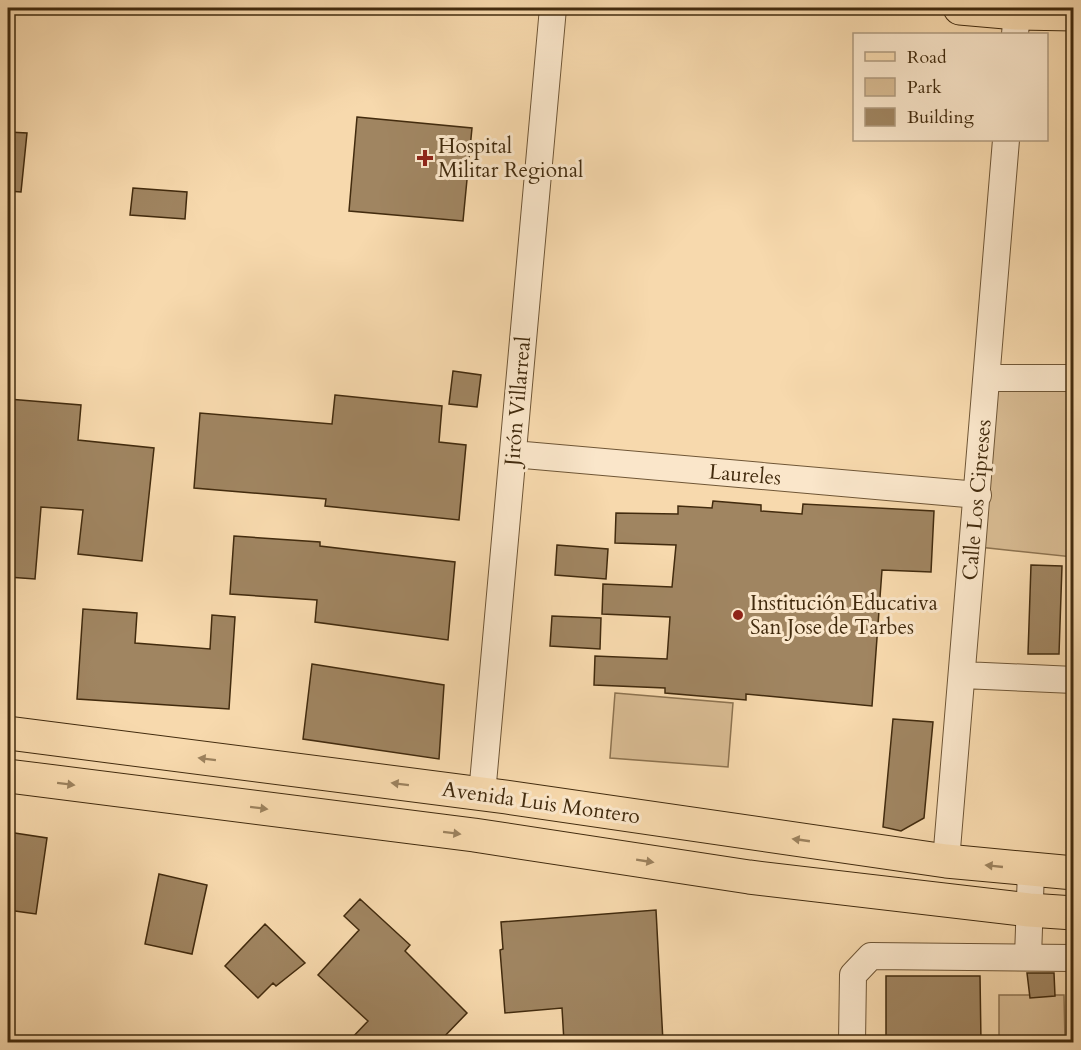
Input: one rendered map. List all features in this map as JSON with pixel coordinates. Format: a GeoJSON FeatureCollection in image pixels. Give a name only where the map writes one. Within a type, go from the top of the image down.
{"type":"FeatureCollection","features":[{"type":"Feature","properties":{"kind":"main road"},"geometry":{"type":"LineString","coordinates":[[960,8],[1016,24],[1074,14]]}},
{"type":"Feature","properties":{"kind":"main road","name":"Avenida Luis Montero"},"geometry":{"type":"LineString","coordinates":[[8,733],[482,794],[946,861],[1074,873]]}},
{"type":"Feature","properties":{"kind":"main road","name":"Avenida Luis Montero"},"geometry":{"type":"LineString","coordinates":[[8,776],[474,835],[749,877],[1029,910],[1074,913]]}},
{"type":"Feature","properties":{"kind":"street","name":"Jirón Villarreal"},"geometry":{"type":"LineString","coordinates":[[482,794],[553,8]]}},
{"type":"Feature","properties":{"kind":"street","name":"Calle Los Cipreses"},"geometry":{"type":"LineString","coordinates":[[946,861],[1006,141]]}},
{"type":"Feature","properties":{"kind":"street"},"geometry":{"type":"LineString","coordinates":[[987,378],[1074,378]]}},
{"type":"Feature","properties":{"kind":"street","name":"Laureles"},"geometry":{"type":"LineString","coordinates":[[513,454],[978,495]]}},
{"type":"Feature","properties":{"kind":"street"},"geometry":{"type":"LineString","coordinates":[[963,675],[1074,680]]}},
{"type":"Feature","properties":{"kind":"street"},"geometry":{"type":"LineString","coordinates":[[1028,957],[1031,870]]}},
{"type":"Feature","properties":{"kind":"street"},"geometry":{"type":"LineString","coordinates":[[852,1042],[853,975],[871,956],[1074,958]]}},
{"type":"Feature","properties":{"kind":"green space"},"geometry":{"type":"Polygon","coordinates":[[[1073,384],[1073,557],[979,547],[993,388],[1073,384]]]}},
{"type":"Feature","properties":{"kind":"green space"},"geometry":{"type":"Polygon","coordinates":[[[615,693],[733,703],[728,767],[610,758],[615,693]]]}},
{"type":"Feature","properties":{"kind":"green space"},"geometry":{"type":"Polygon","coordinates":[[[999,995],[1064,995],[1065,1042],[999,1042],[999,995]]]}},
{"type":"Feature","properties":{"kind":"building"},"geometry":{"type":"Polygon","coordinates":[[[357,117],[472,128],[463,221],[349,211],[357,117]]]}},
{"type":"Feature","properties":{"kind":"building"},"geometry":{"type":"Polygon","coordinates":[[[8,132],[27,133],[21,192],[8,191],[8,132]]]}},
{"type":"Feature","properties":{"kind":"building"},"geometry":{"type":"Polygon","coordinates":[[[133,188],[187,192],[185,219],[130,215],[133,188]]]}},
{"type":"Feature","properties":{"kind":"building"},"geometry":{"type":"Polygon","coordinates":[[[453,371],[481,375],[477,407],[449,404],[453,371]]]}},
{"type":"Feature","properties":{"kind":"building"},"geometry":{"type":"Polygon","coordinates":[[[335,395],[442,406],[439,442],[466,445],[459,520],[325,506],[326,499],[194,488],[200,413],[332,424],[335,395]]]}},
{"type":"Feature","properties":{"kind":"building"},"geometry":{"type":"Polygon","coordinates":[[[8,399],[81,405],[78,440],[154,448],[142,561],[78,554],[83,510],[41,507],[35,579],[8,577],[8,399]]]}},
{"type":"Feature","properties":{"kind":"building"},"geometry":{"type":"Polygon","coordinates":[[[713,501],[761,505],[761,511],[802,514],[803,504],[934,511],[931,572],[882,570],[872,706],[746,694],[746,700],[665,693],[665,688],[594,685],[595,656],[667,659],[670,617],[602,614],[603,584],[672,587],[676,545],[615,543],[616,513],[678,514],[678,506],[712,508],[713,501]]]}},
{"type":"Feature","properties":{"kind":"building"},"geometry":{"type":"Polygon","coordinates":[[[234,536],[320,542],[320,546],[455,562],[448,640],[315,622],[317,600],[230,594],[234,536]]]}},
{"type":"Feature","properties":{"kind":"building"},"geometry":{"type":"Polygon","coordinates":[[[557,545],[608,549],[606,579],[555,575],[557,545]]]}},
{"type":"Feature","properties":{"kind":"building"},"geometry":{"type":"Polygon","coordinates":[[[1031,565],[1062,566],[1059,654],[1028,654],[1031,565]]]}},
{"type":"Feature","properties":{"kind":"building"},"geometry":{"type":"Polygon","coordinates":[[[83,609],[137,613],[135,643],[210,649],[212,615],[235,617],[229,709],[77,699],[83,609]]]}},
{"type":"Feature","properties":{"kind":"building"},"geometry":{"type":"Polygon","coordinates":[[[552,616],[601,618],[600,649],[550,646],[552,616]]]}},
{"type":"Feature","properties":{"kind":"building"},"geometry":{"type":"Polygon","coordinates":[[[312,664],[444,685],[439,759],[303,739],[312,664]]]}},
{"type":"Feature","properties":{"kind":"building"},"geometry":{"type":"Polygon","coordinates":[[[893,719],[933,722],[924,818],[901,831],[883,827],[893,719]]]}},
{"type":"Feature","properties":{"kind":"building"},"geometry":{"type":"Polygon","coordinates":[[[8,832],[47,838],[36,914],[8,910],[8,832]]]}},
{"type":"Feature","properties":{"kind":"building"},"geometry":{"type":"Polygon","coordinates":[[[159,874],[207,885],[192,954],[145,944],[159,874]]]}},
{"type":"Feature","properties":{"kind":"building"},"geometry":{"type":"Polygon","coordinates":[[[360,899],[410,945],[405,951],[467,1013],[439,1042],[348,1042],[368,1021],[318,975],[359,930],[344,916],[360,899]]]}},
{"type":"Feature","properties":{"kind":"building"},"geometry":{"type":"Polygon","coordinates":[[[656,910],[663,1042],[564,1042],[562,1008],[505,1013],[500,950],[503,949],[501,922],[656,910]]]}},
{"type":"Feature","properties":{"kind":"building"},"geometry":{"type":"Polygon","coordinates":[[[265,924],[305,963],[276,986],[273,983],[258,998],[225,966],[265,924]]]}},
{"type":"Feature","properties":{"kind":"building"},"geometry":{"type":"Polygon","coordinates":[[[1027,973],[1054,973],[1055,996],[1030,998],[1027,973]]]}},
{"type":"Feature","properties":{"kind":"building"},"geometry":{"type":"Polygon","coordinates":[[[886,976],[980,976],[981,1042],[886,1042],[886,976]]]}},
{"type":"Feature","properties":{"kind":"place","name":"Hospital Militar Regional"},"geometry":{"type":"Point","coordinates":[425,158]}},
{"type":"Feature","properties":{"kind":"place","name":"Institución Educativa San Jose de Tarbes"},"geometry":{"type":"Point","coordinates":[738,615]}}]}
